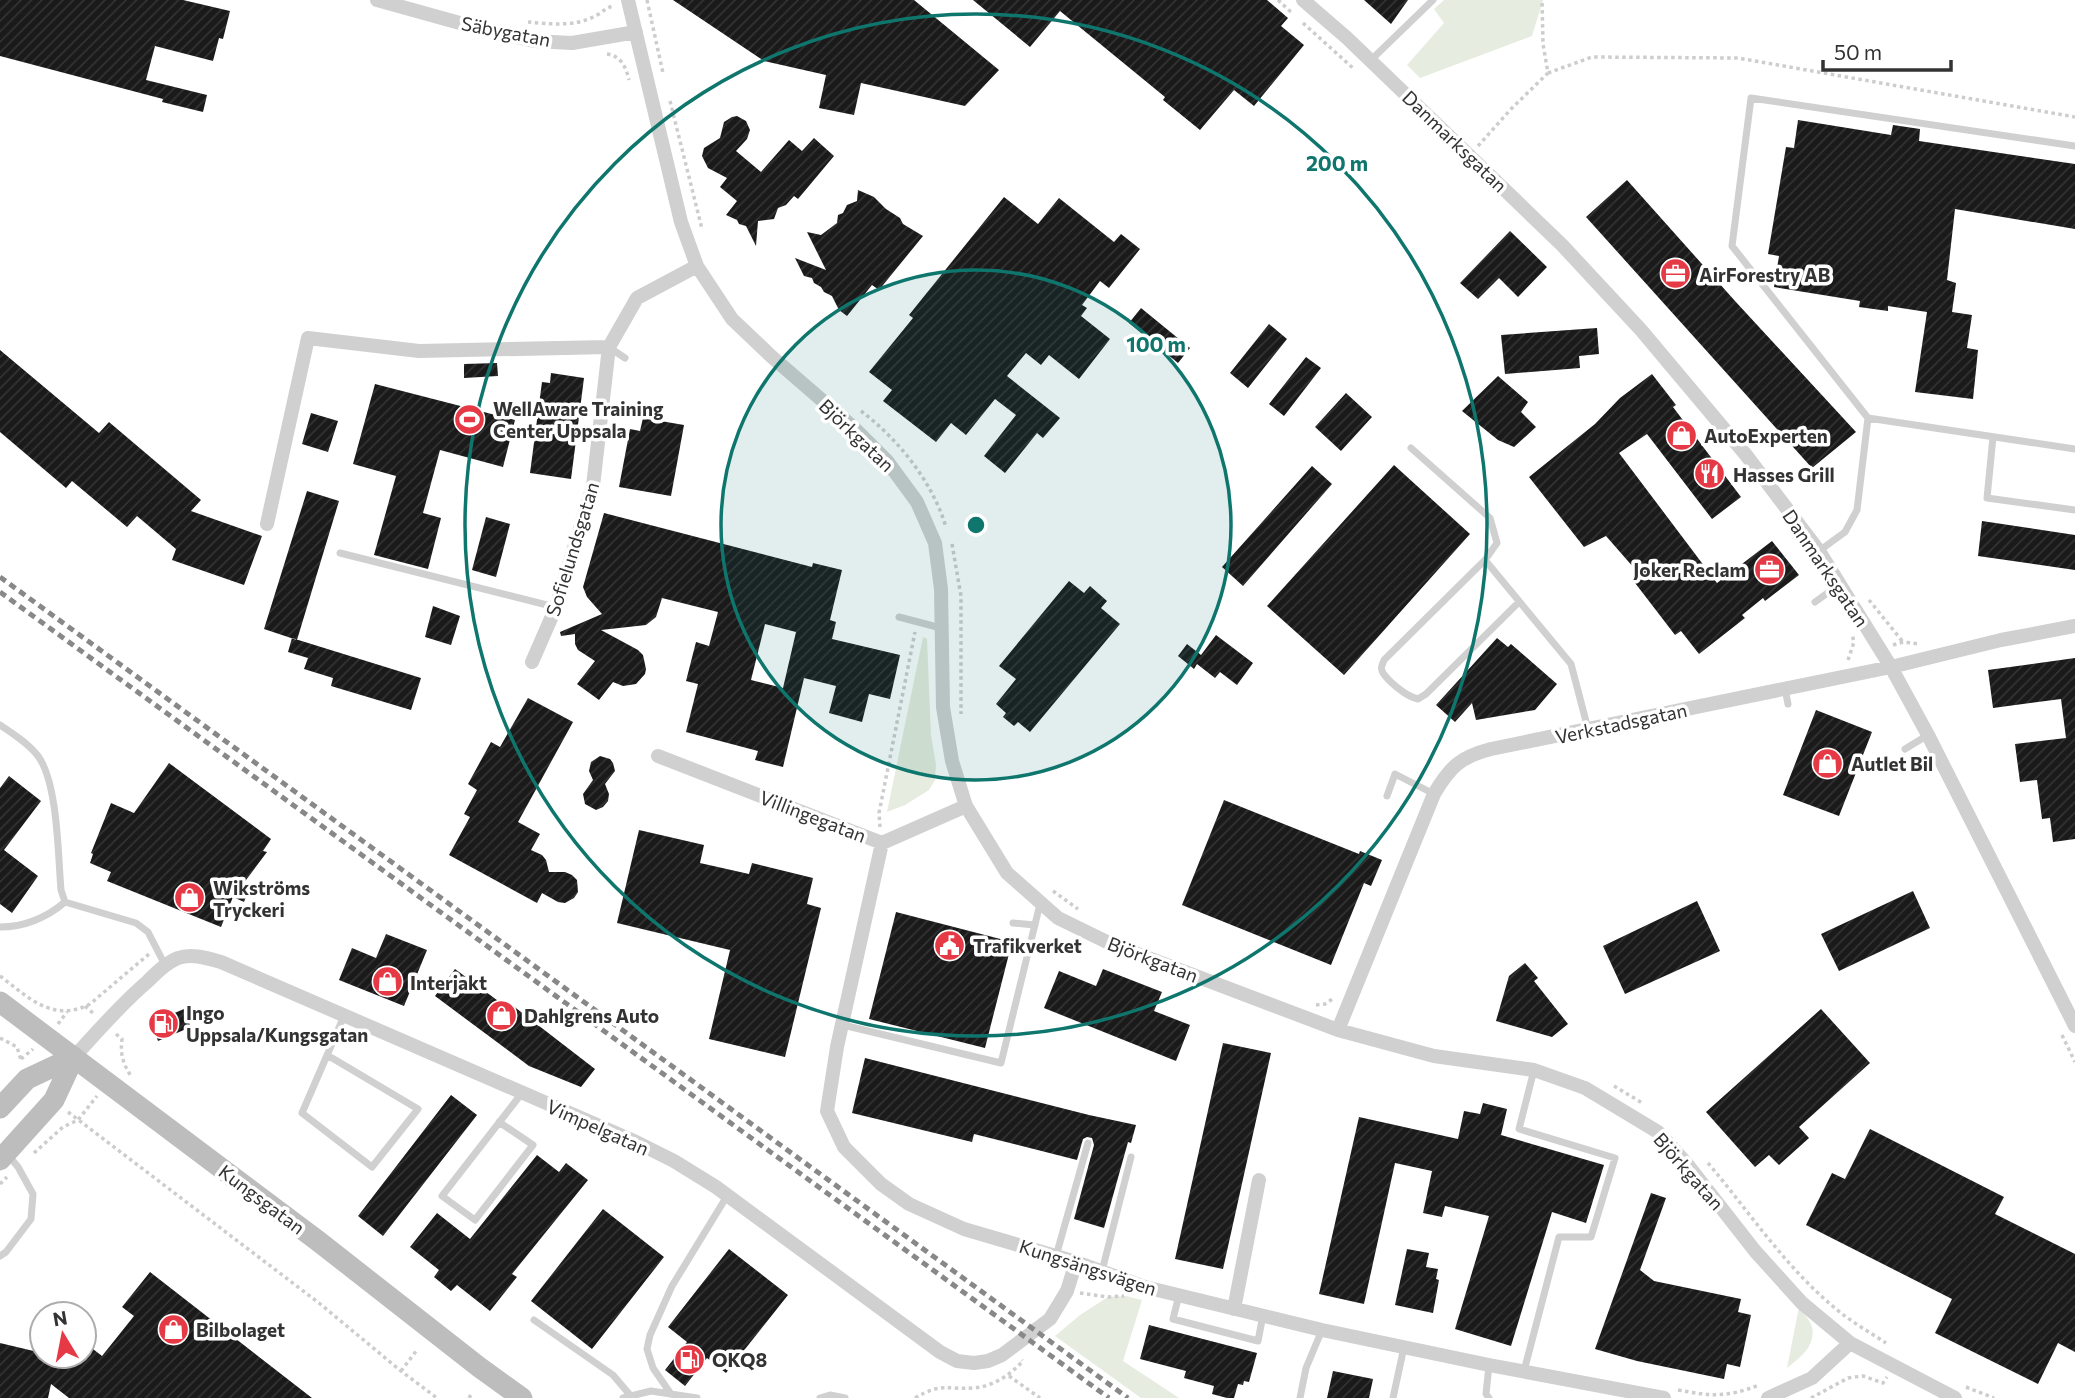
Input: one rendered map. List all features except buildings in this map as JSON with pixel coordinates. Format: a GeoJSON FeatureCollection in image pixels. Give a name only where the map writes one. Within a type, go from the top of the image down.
{"type":"FeatureCollection","features":[{"type":"Feature","properties":{"kind":"main road","name":"Kungsgatan"},"geometry":{"type":"LineString","coordinates":[[0,1002],[522,1398]]}},
{"type":"Feature","properties":{"kind":"main road"},"geometry":{"type":"LineString","coordinates":[[0,1108],[27,1079],[74,1057]]}},
{"type":"Feature","properties":{"kind":"main road"},"geometry":{"type":"LineString","coordinates":[[8,1160],[54,1100],[74,1057]]}},
{"type":"Feature","properties":{"kind":"street","name":"Säbygatan"},"geometry":{"type":"LineString","coordinates":[[377,0],[534,41],[572,43],[636,32]]}},
{"type":"Feature","properties":{"kind":"street","name":"Danmarksgatan"},"geometry":{"type":"LineString","coordinates":[[1303,0],[1371,61],[1562,245],[1641,330],[1746,455],[1819,551],[1881,649],[1928,735],[2075,1026]]}},
{"type":"Feature","properties":{"kind":"street","name":"Björkgatan"},"geometry":{"type":"LineString","coordinates":[[629,2],[656,119],[685,231],[697,266],[732,319],[853,427],[887,461],[917,502],[935,543],[941,589],[943,707],[952,761],[966,806],[1007,873],[1058,918],[1109,943],[1338,1030],[1434,1056],[1534,1070],[1585,1088],[1658,1132],[1687,1164],[1755,1251],[1802,1303],[1850,1343]]}},
{"type":"Feature","properties":{"kind":"street","name":"Sofielundsgatan"},"geometry":{"type":"LineString","coordinates":[[532,662],[556,607],[593,486],[610,347],[637,298],[697,266]]}},
{"type":"Feature","properties":{"kind":"street"},"geometry":{"type":"LineString","coordinates":[[267,524],[308,338],[419,351],[610,347]]}},
{"type":"Feature","properties":{"kind":"street","name":"Verkstadsgatan"},"geometry":{"type":"LineString","coordinates":[[1338,1030],[1434,794],[1454,766],[1464,758],[1491,749],[1851,676],[2001,639],[2075,626]]}},
{"type":"Feature","properties":{"kind":"street","name":"Villingegatan"},"geometry":{"type":"LineString","coordinates":[[658,756],[882,843],[966,806]]}},
{"type":"Feature","properties":{"kind":"street","name":"Kungsängsvägen"},"geometry":{"type":"LineString","coordinates":[[882,843],[827,1111],[844,1147],[881,1184],[909,1204],[964,1229],[1179,1296],[1489,1365],[1664,1398]]}},
{"type":"Feature","properties":{"kind":"street","name":"Vimpelgatan"},"geometry":{"type":"LineString","coordinates":[[74,1057],[118,1007],[165,965],[178,958],[207,958],[636,1142],[674,1161],[728,1195],[940,1352],[957,1361],[974,1363],[995,1358],[1050,1319],[1067,1291],[1076,1262]]}},
{"type":"Feature","properties":{"kind":"street"},"geometry":{"type":"LineString","coordinates":[[1234,1309],[1259,1180]]}},
{"type":"Feature","properties":{"kind":"street"},"geometry":{"type":"LineString","coordinates":[[1768,1398],[1812,1377],[1850,1343],[1893,1367],[1957,1391]]}},
{"type":"Feature","properties":{"kind":"lane"},"geometry":{"type":"LineString","coordinates":[[1371,61],[1433,0]]}},
{"type":"Feature","properties":{"kind":"lane"},"geometry":{"type":"LineString","coordinates":[[2075,146],[1751,99],[1731,246],[1868,418],[2075,449]]}},
{"type":"Feature","properties":{"kind":"lane"},"geometry":{"type":"LineString","coordinates":[[610,347],[625,358]]}},
{"type":"Feature","properties":{"kind":"lane"},"geometry":{"type":"LineString","coordinates":[[1819,551],[1845,532],[1857,510],[1868,418]]}},
{"type":"Feature","properties":{"kind":"lane"},"geometry":{"type":"LineString","coordinates":[[1993,437],[1987,498],[2075,510]]}},
{"type":"Feature","properties":{"kind":"lane"},"geometry":{"type":"LineString","coordinates":[[1411,448],[1490,518],[1497,543],[1485,560],[1384,660],[1381,667],[1383,673],[1408,697],[1418,699],[1519,602]]}},
{"type":"Feature","properties":{"kind":"lane"},"geometry":{"type":"LineString","coordinates":[[340,553],[556,607]]}},
{"type":"Feature","properties":{"kind":"lane"},"geometry":{"type":"LineString","coordinates":[[1485,560],[1571,664],[1588,729]]}},
{"type":"Feature","properties":{"kind":"lane"},"geometry":{"type":"LineString","coordinates":[[1815,602],[1841,584]]}},
{"type":"Feature","properties":{"kind":"lane"},"geometry":{"type":"LineString","coordinates":[[899,617],[941,628]]}},
{"type":"Feature","properties":{"kind":"lane"},"geometry":{"type":"LineString","coordinates":[[1785,689],[1788,704]]}},
{"type":"Feature","properties":{"kind":"lane"},"geometry":{"type":"LineString","coordinates":[[0,725],[38,756],[46,771],[51,792],[61,890],[65,902]]}},
{"type":"Feature","properties":{"kind":"lane"},"geometry":{"type":"LineString","coordinates":[[1905,749],[1928,735]]}},
{"type":"Feature","properties":{"kind":"lane"},"geometry":{"type":"LineString","coordinates":[[1387,796],[1395,774],[1434,794]]}},
{"type":"Feature","properties":{"kind":"lane"},"geometry":{"type":"LineString","coordinates":[[0,927],[15,927],[38,919],[65,902]]}},
{"type":"Feature","properties":{"kind":"lane"},"geometry":{"type":"LineString","coordinates":[[65,902],[136,923],[148,932],[165,965]]}},
{"type":"Feature","properties":{"kind":"lane"},"geometry":{"type":"LineString","coordinates":[[843,1025],[1001,1063],[1040,904]]}},
{"type":"Feature","properties":{"kind":"lane"},"geometry":{"type":"LineString","coordinates":[[1013,923],[1035,925]]}},
{"type":"Feature","properties":{"kind":"lane"},"geometry":{"type":"LineString","coordinates":[[327,1055],[418,1109],[372,1167],[302,1113],[327,1055],[344,1016]]}},
{"type":"Feature","properties":{"kind":"lane"},"geometry":{"type":"LineString","coordinates":[[1524,1371],[1559,1237],[1591,1237],[1615,1158],[1519,1129],[1534,1070]]}},
{"type":"Feature","properties":{"kind":"lane"},"geometry":{"type":"LineString","coordinates":[[499,1122],[533,1144],[475,1220],[442,1196],[499,1122],[522,1093]]}},
{"type":"Feature","properties":{"kind":"lane"},"geometry":{"type":"LineString","coordinates":[[1056,1256],[1088,1143]]}},
{"type":"Feature","properties":{"kind":"lane"},"geometry":{"type":"LineString","coordinates":[[1102,1271],[1131,1157]]}},
{"type":"Feature","properties":{"kind":"lane"},"geometry":{"type":"LineString","coordinates":[[0,1256],[31,1219],[33,1194],[8,1160]]}},
{"type":"Feature","properties":{"kind":"lane"},"geometry":{"type":"LineString","coordinates":[[671,1394],[653,1368],[647,1349],[650,1335],[672,1286],[728,1195]]}},
{"type":"Feature","properties":{"kind":"lane"},"geometry":{"type":"LineString","coordinates":[[1179,1296],[1173,1319],[1258,1341],[1263,1315]]}},
{"type":"Feature","properties":{"kind":"lane"},"geometry":{"type":"LineString","coordinates":[[534,1320],[613,1375],[626,1396],[651,1391],[697,1398]]}},
{"type":"Feature","properties":{"kind":"lane"},"geometry":{"type":"LineString","coordinates":[[1300,1398],[1306,1368],[1322,1329]]}},
{"type":"Feature","properties":{"kind":"lane"},"geometry":{"type":"LineString","coordinates":[[1394,1398],[1405,1347]]}},
{"type":"Feature","properties":{"kind":"lane"},"geometry":{"type":"LineString","coordinates":[[1489,1365],[1486,1394],[1489,1398]]}},
{"type":"Feature","properties":{"kind":"lane"},"geometry":{"type":"LineString","coordinates":[[820,1398],[830,1395],[845,1398]]}},
{"type":"Feature","properties":{"kind":"path"},"geometry":{"type":"LineString","coordinates":[[1278,0],[1360,74]]}},
{"type":"Feature","properties":{"kind":"path"},"geometry":{"type":"LineString","coordinates":[[1542,0],[1543,44],[1548,73]]}},
{"type":"Feature","properties":{"kind":"path"},"geometry":{"type":"LineString","coordinates":[[521,22],[576,23],[594,17],[609,6],[647,1],[665,81]]}},
{"type":"Feature","properties":{"kind":"path"},"geometry":{"type":"LineString","coordinates":[[586,20],[594,52],[614,55],[624,64],[631,88]]}},
{"type":"Feature","properties":{"kind":"path"},"geometry":{"type":"LineString","coordinates":[[1469,155],[1548,73],[1592,57],[1738,58],[2075,117]]}},
{"type":"Feature","properties":{"kind":"path"},"geometry":{"type":"LineString","coordinates":[[668,94],[704,237]]}},
{"type":"Feature","properties":{"kind":"path"},"geometry":{"type":"LineString","coordinates":[[685,231],[701,226]]}},
{"type":"Feature","properties":{"kind":"path"},"geometry":{"type":"LineString","coordinates":[[853,406],[881,426],[899,446],[927,484],[948,532]]}},
{"type":"Feature","properties":{"kind":"path"},"geometry":{"type":"LineString","coordinates":[[951,542],[961,596],[961,714]]}},
{"type":"Feature","properties":{"kind":"path"},"geometry":{"type":"LineString","coordinates":[[882,843],[879,813],[917,621]]}},
{"type":"Feature","properties":{"kind":"path"},"geometry":{"type":"LineString","coordinates":[[1851,630],[1854,642],[1848,660],[1851,676]]}},
{"type":"Feature","properties":{"kind":"path"},"geometry":{"type":"LineString","coordinates":[[1839,663],[1903,642],[1930,646]]}},
{"type":"Feature","properties":{"kind":"path"},"geometry":{"type":"LineString","coordinates":[[1044,884],[1081,912]]}},
{"type":"Feature","properties":{"kind":"path"},"geometry":{"type":"LineString","coordinates":[[0,976],[46,1008],[61,1012],[78,1010],[90,1004],[157,947]]}},
{"type":"Feature","properties":{"kind":"path"},"geometry":{"type":"LineString","coordinates":[[1337,995],[1325,1004],[1313,1005],[1344,1016]]}},
{"type":"Feature","properties":{"kind":"path"},"geometry":{"type":"LineString","coordinates":[[0,1038],[17,1046],[21,1059],[18,1071],[27,1079]]}},
{"type":"Feature","properties":{"kind":"path"},"geometry":{"type":"LineString","coordinates":[[1606,1082],[1633,1096],[1650,1109]]}},
{"type":"Feature","properties":{"kind":"path"},"geometry":{"type":"LineString","coordinates":[[0,1184],[8,1160],[78,1120],[108,1084]]}},
{"type":"Feature","properties":{"kind":"path"},"geometry":{"type":"LineString","coordinates":[[54,1100],[319,1303],[437,1398]]}},
{"type":"Feature","properties":{"kind":"path"},"geometry":{"type":"LineString","coordinates":[[1700,1154],[1801,1275],[1840,1312],[1891,1346]]}},
{"type":"Feature","properties":{"kind":"path"},"geometry":{"type":"LineString","coordinates":[[401,1371],[417,1350]]}},
{"type":"Feature","properties":{"kind":"path"},"geometry":{"type":"LineString","coordinates":[[1811,1398],[1848,1378],[1863,1376],[1883,1383],[1893,1367]]}},
{"type":"Feature","properties":{"kind":"path"},"geometry":{"type":"LineString","coordinates":[[1009,1376],[1040,1398]]}},
{"type":"Feature","properties":{"kind":"path"},"geometry":{"type":"LineString","coordinates":[[1957,1391],[1994,1398]]}},
{"type":"Feature","properties":{"kind":"shaded area"},"geometry":{"type":"Polygon","coordinates":[[[1444,0],[1543,0],[1532,36],[1420,78],[1407,65],[1444,23],[1434,9],[1444,0]]]}},
{"type":"Feature","properties":{"kind":"shaded area"},"geometry":{"type":"Polygon","coordinates":[[[923,637],[927,639],[935,780],[929,790],[905,805],[887,812],[923,637]]]}},
{"type":"Feature","properties":{"kind":"shaded area"},"geometry":{"type":"Polygon","coordinates":[[[1126,1296],[1142,1300],[1123,1361],[1179,1398],[1141,1398],[1055,1336],[1108,1297],[1126,1296]]]}},
{"type":"Feature","properties":{"kind":"shaded area"},"geometry":{"type":"Polygon","coordinates":[[[1799,1307],[1811,1324],[1812,1340],[1806,1351],[1787,1368],[1799,1307]]]}},
{"type":"Feature","properties":{"kind":"railway"},"geometry":{"type":"LineString","coordinates":[[0,577],[1128,1398]]}},
{"type":"Feature","properties":{"kind":"railway"},"geometry":{"type":"LineString","coordinates":[[0,592],[1109,1398]]}},
{"type":"Feature","properties":{"kind":"place","name":"AirForestry AB"},"geometry":{"type":"Point","coordinates":[1676,274]}},
{"type":"Feature","properties":{"kind":"place","name":"WellAware Training Center Uppsala"},"geometry":{"type":"Point","coordinates":[470,419]}},
{"type":"Feature","properties":{"kind":"place","name":"AutoExperten"},"geometry":{"type":"Point","coordinates":[1681,435]}},
{"type":"Feature","properties":{"kind":"place","name":"Hasses Grill"},"geometry":{"type":"Point","coordinates":[1710,474]}},
{"type":"Feature","properties":{"kind":"place","name":"Joker Reclam"},"geometry":{"type":"Point","coordinates":[1769,569]}},
{"type":"Feature","properties":{"kind":"place","name":"Autlet Bil"},"geometry":{"type":"Point","coordinates":[1828,763]}},
{"type":"Feature","properties":{"kind":"place","name":"Wikströms Tryckeri"},"geometry":{"type":"Point","coordinates":[190,898]}},
{"type":"Feature","properties":{"kind":"place","name":"Trafikverket"},"geometry":{"type":"Point","coordinates":[950,945]}},
{"type":"Feature","properties":{"kind":"place","name":"Interjakt"},"geometry":{"type":"Point","coordinates":[387,982]}},
{"type":"Feature","properties":{"kind":"place","name":"Dahlgrens Auto"},"geometry":{"type":"Point","coordinates":[501,1015]}},
{"type":"Feature","properties":{"kind":"place","name":"Ingo Uppsala/Kungsgatan"},"geometry":{"type":"Point","coordinates":[163,1023]}},
{"type":"Feature","properties":{"kind":"place","name":"Bilbolaget"},"geometry":{"type":"Point","coordinates":[173,1329]}},
{"type":"Feature","properties":{"kind":"place","name":"OKQ8"},"geometry":{"type":"Point","coordinates":[689,1359]}}]}
